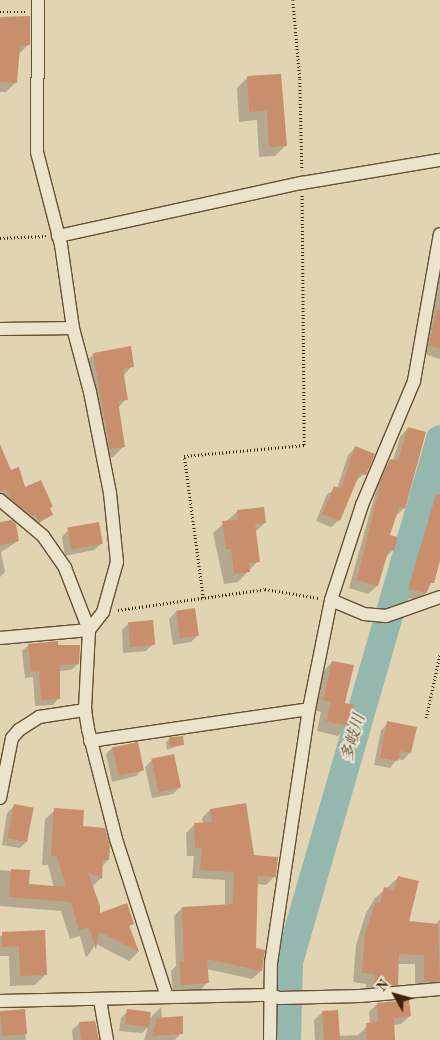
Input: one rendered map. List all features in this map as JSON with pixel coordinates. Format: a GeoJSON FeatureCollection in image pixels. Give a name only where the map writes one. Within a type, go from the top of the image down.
{"type":"FeatureCollection","features":[{"type":"Feature","properties":{"kind":"street"},"geometry":{"type":"LineString","coordinates":[[0,638],[89,630],[103,612],[116,562],[116,535],[90,392],[73,328],[58,236],[37,152],[39,6]]}},
{"type":"Feature","properties":{"kind":"street"},"geometry":{"type":"LineString","coordinates":[[58,236],[302,183],[440,160]]}},
{"type":"Feature","properties":{"kind":"street"},"geometry":{"type":"LineString","coordinates":[[270,1040],[271,963],[309,709],[331,600],[362,505],[414,381],[440,234]]}},
{"type":"Feature","properties":{"kind":"street"},"geometry":{"type":"LineString","coordinates":[[0,329],[73,328]]}},
{"type":"Feature","properties":{"kind":"street"},"geometry":{"type":"LineString","coordinates":[[0,500],[43,536],[66,568],[89,630],[85,710],[90,741],[116,839],[167,997]]}},
{"type":"Feature","properties":{"kind":"street"},"geometry":{"type":"LineString","coordinates":[[331,600],[364,614],[386,616],[440,597]]}},
{"type":"Feature","properties":{"kind":"street"},"geometry":{"type":"LineString","coordinates":[[90,741],[309,709]]}},
{"type":"Feature","properties":{"kind":"street"},"geometry":{"type":"LineString","coordinates":[[0,798],[6,738],[40,717],[85,710]]}},
{"type":"Feature","properties":{"kind":"street"},"geometry":{"type":"LineString","coordinates":[[0,1001],[270,995],[280,998],[360,996],[440,990]]}},
{"type":"Feature","properties":{"kind":"street"},"geometry":{"type":"LineString","coordinates":[[100,1000],[107,1040]]}},
{"type":"Feature","properties":{"kind":"path"},"geometry":{"type":"LineString","coordinates":[[203,598],[184,456],[304,445],[300,79],[293,0]]}},
{"type":"Feature","properties":{"kind":"path"},"geometry":{"type":"LineString","coordinates":[[0,12],[39,6]]}},
{"type":"Feature","properties":{"kind":"path"},"geometry":{"type":"LineString","coordinates":[[0,238],[58,236]]}},
{"type":"Feature","properties":{"kind":"path"},"geometry":{"type":"LineString","coordinates":[[103,612],[264,589],[331,600]]}},
{"type":"Feature","properties":{"kind":"path"},"geometry":{"type":"LineString","coordinates":[[426,718],[440,653]]}},
{"type":"Feature","properties":{"kind":"building"},"geometry":{"type":"Polygon","coordinates":[[[30,16],[30,45],[20,46],[17,83],[0,82],[0,17],[30,16]]]}},
{"type":"Feature","properties":{"kind":"building"},"geometry":{"type":"Polygon","coordinates":[[[281,74],[287,146],[269,147],[267,111],[249,112],[247,76],[281,74]]]}},
{"type":"Feature","properties":{"kind":"building"},"geometry":{"type":"Polygon","coordinates":[[[437,310],[440,310],[440,349],[429,345],[437,310]]]}},
{"type":"Feature","properties":{"kind":"building"},"geometry":{"type":"Polygon","coordinates":[[[131,346],[134,367],[123,369],[128,400],[118,401],[125,447],[110,449],[93,353],[131,346]]]}},
{"type":"Feature","properties":{"kind":"building"},"geometry":{"type":"Polygon","coordinates":[[[408,427],[426,432],[405,509],[399,507],[390,535],[398,537],[394,551],[389,549],[378,586],[357,580],[381,480],[390,459],[398,461],[408,427]]]}},
{"type":"Feature","properties":{"kind":"building"},"geometry":{"type":"Polygon","coordinates":[[[0,445],[11,470],[19,467],[25,487],[41,480],[53,507],[50,508],[53,515],[39,522],[35,514],[32,516],[11,499],[6,489],[0,491],[0,445]]]}},
{"type":"Feature","properties":{"kind":"building"},"geometry":{"type":"Polygon","coordinates":[[[355,446],[375,454],[366,475],[360,473],[340,521],[322,514],[334,486],[341,489],[355,446]]]}},
{"type":"Feature","properties":{"kind":"building"},"geometry":{"type":"Polygon","coordinates":[[[436,494],[440,495],[440,561],[434,583],[431,583],[426,593],[408,589],[436,494]]]}},
{"type":"Feature","properties":{"kind":"building"},"geometry":{"type":"Polygon","coordinates":[[[264,507],[266,523],[255,524],[260,562],[249,563],[250,572],[234,574],[231,549],[226,549],[222,521],[238,520],[237,510],[264,507]]]}},
{"type":"Feature","properties":{"kind":"building"},"geometry":{"type":"Polygon","coordinates":[[[12,520],[16,524],[19,541],[0,545],[0,522],[12,520]]]}},
{"type":"Feature","properties":{"kind":"building"},"geometry":{"type":"Polygon","coordinates":[[[99,522],[103,544],[71,549],[67,528],[99,522]]]}},
{"type":"Feature","properties":{"kind":"building"},"geometry":{"type":"Polygon","coordinates":[[[195,608],[199,636],[180,638],[176,611],[195,608]]]}},
{"type":"Feature","properties":{"kind":"building"},"geometry":{"type":"Polygon","coordinates":[[[153,620],[155,645],[130,647],[128,622],[153,620]]]}},
{"type":"Feature","properties":{"kind":"building"},"geometry":{"type":"Polygon","coordinates":[[[58,641],[58,645],[80,645],[79,664],[60,665],[60,699],[41,700],[39,671],[31,672],[28,644],[58,641]]]}},
{"type":"Feature","properties":{"kind":"building"},"geometry":{"type":"Polygon","coordinates":[[[332,661],[354,665],[345,703],[354,705],[349,726],[326,721],[331,702],[323,700],[332,661]]]}},
{"type":"Feature","properties":{"kind":"building"},"geometry":{"type":"Polygon","coordinates":[[[387,721],[417,727],[411,753],[400,751],[398,761],[380,758],[387,721]]]}},
{"type":"Feature","properties":{"kind":"building"},"geometry":{"type":"Polygon","coordinates":[[[183,736],[184,745],[170,746],[169,737],[183,736]]]}},
{"type":"Feature","properties":{"kind":"building"},"geometry":{"type":"Polygon","coordinates":[[[138,742],[144,770],[119,776],[113,747],[138,742]]]}},
{"type":"Feature","properties":{"kind":"building"},"geometry":{"type":"Polygon","coordinates":[[[174,754],[181,787],[159,792],[152,759],[174,754]]]}},
{"type":"Feature","properties":{"kind":"building"},"geometry":{"type":"Polygon","coordinates":[[[246,803],[254,855],[278,857],[276,877],[258,876],[256,948],[265,950],[262,971],[207,959],[209,983],[181,985],[179,962],[184,961],[182,907],[233,904],[234,872],[200,870],[202,848],[195,848],[194,823],[212,822],[210,809],[246,803]]]}},
{"type":"Feature","properties":{"kind":"building"},"geometry":{"type":"Polygon","coordinates":[[[14,804],[34,808],[27,842],[7,838],[14,804]]]}},
{"type":"Feature","properties":{"kind":"building"},"geometry":{"type":"Polygon","coordinates":[[[54,808],[84,810],[83,826],[105,828],[110,846],[109,860],[103,860],[102,879],[88,872],[100,906],[100,913],[127,903],[134,924],[129,925],[139,952],[102,933],[98,934],[96,950],[89,927],[79,930],[71,902],[9,897],[11,869],[30,870],[29,884],[66,887],[57,856],[51,856],[54,808]]]}},
{"type":"Feature","properties":{"kind":"building"},"geometry":{"type":"Polygon","coordinates":[[[398,876],[419,881],[409,921],[438,924],[440,981],[424,982],[424,955],[399,954],[398,985],[375,986],[375,974],[362,973],[365,935],[375,902],[380,903],[384,887],[394,890],[398,876]]]}},
{"type":"Feature","properties":{"kind":"building"},"geometry":{"type":"Polygon","coordinates":[[[45,930],[47,975],[20,976],[19,946],[2,947],[2,932],[45,930]]]}},
{"type":"Feature","properties":{"kind":"building"},"geometry":{"type":"Polygon","coordinates":[[[409,1000],[411,1016],[394,1018],[395,1040],[367,1040],[366,1023],[378,1022],[377,1003],[409,1000]]]}},
{"type":"Feature","properties":{"kind":"building"},"geometry":{"type":"Polygon","coordinates":[[[25,1009],[27,1034],[2,1036],[0,1011],[25,1009]]]}},
{"type":"Feature","properties":{"kind":"building"},"geometry":{"type":"Polygon","coordinates":[[[127,1009],[151,1012],[149,1027],[125,1024],[127,1009]]]}},
{"type":"Feature","properties":{"kind":"building"},"geometry":{"type":"Polygon","coordinates":[[[338,1010],[340,1040],[324,1040],[322,1011],[338,1010]]]}},
{"type":"Feature","properties":{"kind":"building"},"geometry":{"type":"Polygon","coordinates":[[[183,1016],[183,1034],[152,1036],[157,1018],[183,1016]]]}},
{"type":"Feature","properties":{"kind":"building"},"geometry":{"type":"Polygon","coordinates":[[[95,1021],[99,1040],[81,1040],[79,1022],[95,1021]]]}},
{"type":"Feature","properties":{"kind":"waterway","name":"多岐川"},"geometry":{"type":"LineString","coordinates":[[287,1040],[289,962],[440,439]]}}]}
